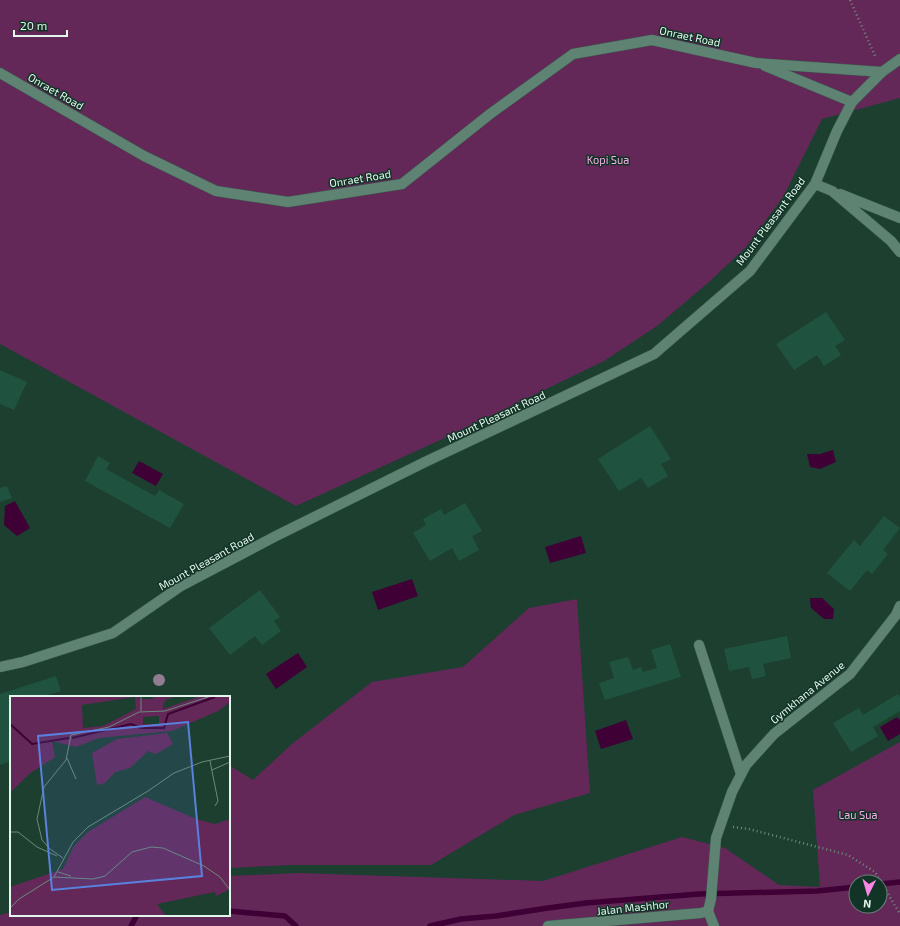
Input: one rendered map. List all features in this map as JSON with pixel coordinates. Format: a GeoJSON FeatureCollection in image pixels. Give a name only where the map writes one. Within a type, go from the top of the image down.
{"type":"FeatureCollection","features":[{"type":"Feature","properties":{"kind":"street","name":"Onraet Road"},"geometry":{"type":"LineString","coordinates":[[0,72],[144,156],[216,190],[288,202],[402,184],[490,114],[573,54],[652,40],[756,63],[882,72]]}},
{"type":"Feature","properties":{"kind":"street","name":"Mount Pleasant Road"},"geometry":{"type":"LineString","coordinates":[[0,667],[23,662],[113,634],[181,586],[274,537],[425,462],[654,354],[750,271],[815,184],[837,131],[852,102],[882,72],[900,59]]}},
{"type":"Feature","properties":{"kind":"street","name":"Onraet Road"},"geometry":{"type":"LineString","coordinates":[[756,63],[852,102]]}},
{"type":"Feature","properties":{"kind":"street"},"geometry":{"type":"LineString","coordinates":[[815,184],[900,218]]}},
{"type":"Feature","properties":{"kind":"street"},"geometry":{"type":"LineString","coordinates":[[832,191],[891,241],[900,252]]}},
{"type":"Feature","properties":{"kind":"street","name":"Gymkhana Avenue"},"geometry":{"type":"LineString","coordinates":[[708,911],[711,899],[716,838],[732,792],[746,765],[774,734],[850,674],[896,615],[900,606]]}},
{"type":"Feature","properties":{"kind":"street"},"geometry":{"type":"LineString","coordinates":[[699,645],[741,774]]}},
{"type":"Feature","properties":{"kind":"street"},"geometry":{"type":"LineString","coordinates":[[708,911],[714,926]]}},
{"type":"Feature","properties":{"kind":"street","name":"Jalan Mashhor"},"geometry":{"type":"LineString","coordinates":[[548,926],[701,913],[708,911]]}},
{"type":"Feature","properties":{"kind":"path"},"geometry":{"type":"LineString","coordinates":[[850,0],[882,72]]}},
{"type":"Feature","properties":{"kind":"path"},"geometry":{"type":"LineString","coordinates":[[720,826],[749,829],[848,855],[875,872],[900,914]]}},
{"type":"Feature","properties":{"kind":"green space","name":"Kopi Sua"},"geometry":{"type":"Polygon","coordinates":[[[0,0],[900,0],[900,98],[822,119],[783,197],[746,247],[709,282],[657,326],[604,361],[449,436],[296,506],[0,344],[0,0]]]}},
{"type":"Feature","properties":{"kind":"green space"},"geometry":{"type":"Polygon","coordinates":[[[577,599],[590,793],[514,815],[431,865],[290,865],[230,868],[230,766],[253,780],[293,743],[372,682],[463,667],[529,608],[577,599]]]}},
{"type":"Feature","properties":{"kind":"green space","name":"Lau Sua"},"geometry":{"type":"Polygon","coordinates":[[[900,742],[900,926],[0,926],[0,915],[10,912],[10,916],[230,916],[230,876],[298,873],[543,881],[682,837],[725,848],[779,885],[820,887],[813,790],[900,742]]]}},
{"type":"Feature","properties":{"kind":"shaded area"},"geometry":{"type":"Polygon","coordinates":[[[833,450],[836,462],[820,469],[810,467],[807,454],[820,454],[833,450]]]}},
{"type":"Feature","properties":{"kind":"shaded area"},"geometry":{"type":"Polygon","coordinates":[[[139,461],[163,474],[156,486],[132,473],[139,461]]]}},
{"type":"Feature","properties":{"kind":"shaded area"},"geometry":{"type":"Polygon","coordinates":[[[15,501],[30,528],[17,536],[4,525],[5,506],[15,501]]]}},
{"type":"Feature","properties":{"kind":"shaded area"},"geometry":{"type":"Polygon","coordinates":[[[581,536],[586,553],[550,563],[545,547],[581,536]]]}},
{"type":"Feature","properties":{"kind":"shaded area"},"geometry":{"type":"Polygon","coordinates":[[[412,579],[418,596],[378,610],[372,592],[412,579]]]}},
{"type":"Feature","properties":{"kind":"shaded area"},"geometry":{"type":"Polygon","coordinates":[[[810,598],[822,598],[834,609],[833,619],[824,619],[811,608],[810,598]]]}},
{"type":"Feature","properties":{"kind":"shaded area"},"geometry":{"type":"Polygon","coordinates":[[[298,653],[307,667],[276,689],[266,674],[298,653]]]}},
{"type":"Feature","properties":{"kind":"shaded area"},"geometry":{"type":"Polygon","coordinates":[[[897,717],[900,720],[900,734],[888,741],[880,727],[897,717]]]}},
{"type":"Feature","properties":{"kind":"shaded area"},"geometry":{"type":"Polygon","coordinates":[[[626,720],[633,739],[601,749],[595,731],[626,720]]]}},
{"type":"Feature","properties":{"kind":"building"},"geometry":{"type":"Polygon","coordinates":[[[826,312],[845,340],[835,346],[841,355],[824,366],[817,355],[794,370],[776,344],[826,312]]]}},
{"type":"Feature","properties":{"kind":"building"},"geometry":{"type":"Polygon","coordinates":[[[0,370],[27,382],[14,410],[0,404],[0,370]]]}},
{"type":"Feature","properties":{"kind":"building"},"geometry":{"type":"Polygon","coordinates":[[[650,426],[671,459],[661,464],[668,476],[648,488],[641,478],[619,491],[598,459],[650,426]]]}},
{"type":"Feature","properties":{"kind":"building"},"geometry":{"type":"Polygon","coordinates":[[[98,456],[110,463],[106,469],[155,496],[159,490],[184,504],[170,528],[85,481],[98,456]]]}},
{"type":"Feature","properties":{"kind":"building"},"geometry":{"type":"Polygon","coordinates":[[[7,486],[12,498],[0,502],[0,488],[7,486]]]}},
{"type":"Feature","properties":{"kind":"building"},"geometry":{"type":"Polygon","coordinates":[[[465,503],[482,531],[472,536],[479,550],[459,561],[452,548],[430,561],[413,533],[426,525],[423,519],[441,509],[444,515],[465,503]]]}},
{"type":"Feature","properties":{"kind":"building"},"geometry":{"type":"Polygon","coordinates":[[[884,516],[900,528],[883,550],[888,554],[872,574],[867,570],[850,591],[827,573],[854,540],[860,546],[884,516]]]}},
{"type":"Feature","properties":{"kind":"building"},"geometry":{"type":"Polygon","coordinates":[[[260,590],[280,617],[274,621],[281,631],[262,645],[255,636],[230,655],[209,628],[260,590]]]}},
{"type":"Feature","properties":{"kind":"building"},"geometry":{"type":"Polygon","coordinates":[[[787,636],[791,658],[763,664],[766,676],[752,679],[749,667],[729,671],[724,649],[787,636]]]}},
{"type":"Feature","properties":{"kind":"building"},"geometry":{"type":"Polygon","coordinates":[[[670,644],[681,677],[605,700],[599,683],[614,678],[609,662],[628,657],[633,670],[641,667],[643,672],[657,668],[651,650],[670,644]]]}},
{"type":"Feature","properties":{"kind":"building"},"geometry":{"type":"Polygon","coordinates":[[[56,676],[61,691],[44,696],[10,696],[10,761],[0,765],[0,694],[56,676]]]}},
{"type":"Feature","properties":{"kind":"building"},"geometry":{"type":"Polygon","coordinates":[[[898,694],[900,697],[900,711],[873,727],[878,736],[851,752],[833,723],[859,708],[863,715],[898,694]]]}},
{"type":"Feature","properties":{"kind":"waterway"},"geometry":{"type":"LineString","coordinates":[[888,883],[900,882]]}},
{"type":"Feature","properties":{"kind":"waterway"},"geometry":{"type":"LineString","coordinates":[[430,926],[461,919],[496,916],[586,903],[699,894],[817,891],[848,888]]}},
{"type":"Feature","properties":{"kind":"waterway"},"geometry":{"type":"LineString","coordinates":[[230,911],[285,916],[296,926]]}},
{"type":"Feature","properties":{"kind":"waterway"},"geometry":{"type":"LineString","coordinates":[[131,926],[136,916]]}}]}
